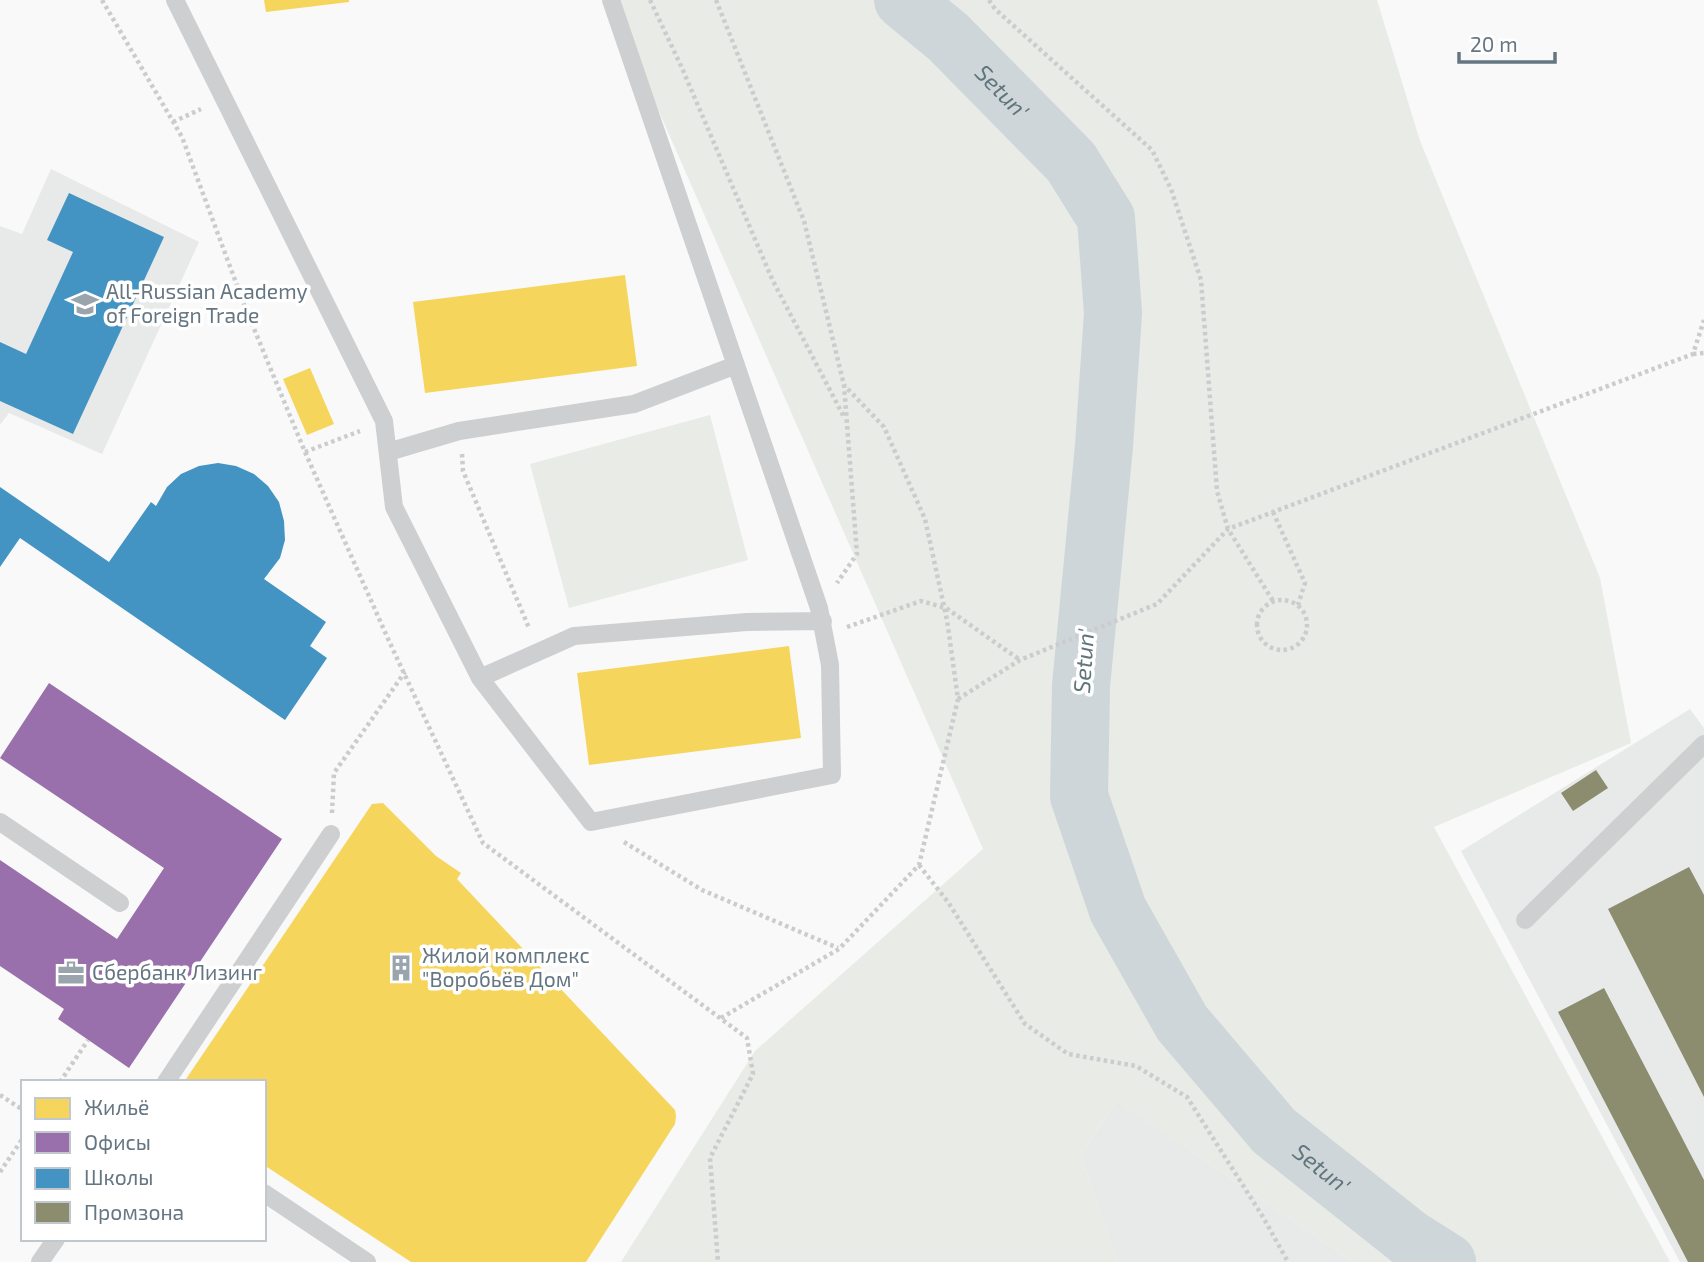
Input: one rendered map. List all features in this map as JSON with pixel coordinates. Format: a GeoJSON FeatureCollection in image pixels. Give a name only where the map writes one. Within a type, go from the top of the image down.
{"type":"FeatureCollection","features":[{"type":"Feature","properties":{"kind":"lane"},"geometry":{"type":"LineString","coordinates":[[175,0],[384,421],[394,507],[480,678],[591,822],[832,775],[830,665],[823,621],[611,0]]}},
{"type":"Feature","properties":{"kind":"lane"},"geometry":{"type":"LineString","coordinates":[[388,452],[459,431],[634,404],[736,365]]}},
{"type":"Feature","properties":{"kind":"lane"},"geometry":{"type":"LineString","coordinates":[[480,678],[574,636],[747,622],[823,621]]}},
{"type":"Feature","properties":{"kind":"lane"},"geometry":{"type":"LineString","coordinates":[[1525,920],[1704,744]]}},
{"type":"Feature","properties":{"kind":"lane"},"geometry":{"type":"LineString","coordinates":[[0,822],[120,903]]}},
{"type":"Feature","properties":{"kind":"lane"},"geometry":{"type":"LineString","coordinates":[[167,1080],[331,834]]}},
{"type":"Feature","properties":{"kind":"lane"},"geometry":{"type":"LineString","coordinates":[[266,1194],[368,1262]]}},
{"type":"Feature","properties":{"kind":"lane"},"geometry":{"type":"LineString","coordinates":[[40,1262],[55,1241]]}},
{"type":"Feature","properties":{"kind":"path"},"geometry":{"type":"LineString","coordinates":[[102,0],[182,138],[245,307],[305,452],[483,843],[747,1038],[753,1074],[710,1158],[718,1262]]}},
{"type":"Feature","properties":{"kind":"path"},"geometry":{"type":"LineString","coordinates":[[650,0],[772,279],[846,421]]}},
{"type":"Feature","properties":{"kind":"path"},"geometry":{"type":"LineString","coordinates":[[716,0],[804,221],[844,385],[857,554],[823,621]]}},
{"type":"Feature","properties":{"kind":"path"},"geometry":{"type":"LineString","coordinates":[[989,0],[995,9],[1152,150],[1171,189],[1201,281],[1217,491],[1228,529],[1273,601]]}},
{"type":"Feature","properties":{"kind":"path"},"geometry":{"type":"LineString","coordinates":[[1693,354],[1704,320]]}},
{"type":"Feature","properties":{"kind":"path"},"geometry":{"type":"LineString","coordinates":[[958,699],[1020,660],[1157,604],[1228,529],[1693,354],[1704,353]]}},
{"type":"Feature","properties":{"kind":"path"},"geometry":{"type":"LineString","coordinates":[[721,1018],[839,949],[919,865],[958,699],[947,620],[925,519],[884,427],[844,385]]}},
{"type":"Feature","properties":{"kind":"path"},"geometry":{"type":"LineString","coordinates":[[305,452],[384,421]]}},
{"type":"Feature","properties":{"kind":"path"},"geometry":{"type":"LineString","coordinates":[[459,431],[463,471],[538,652]]}},
{"type":"Feature","properties":{"kind":"path"},"geometry":{"type":"LineString","coordinates":[[1273,512],[1305,583],[1298,606]]}},
{"type":"Feature","properties":{"kind":"path"},"geometry":{"type":"LineString","coordinates":[[1282,600],[1298,606],[1307,619],[1305,635],[1295,647],[1280,650],[1265,644],[1257,629],[1260,612],[1273,601],[1282,600]]}},
{"type":"Feature","properties":{"kind":"path"},"geometry":{"type":"LineString","coordinates":[[823,621],[921,601],[943,606],[1020,660]]}},
{"type":"Feature","properties":{"kind":"path"},"geometry":{"type":"LineString","coordinates":[[331,834],[334,773],[405,672]]}},
{"type":"Feature","properties":{"kind":"path"},"geometry":{"type":"LineString","coordinates":[[591,822],[702,890],[839,949]]}},
{"type":"Feature","properties":{"kind":"path"},"geometry":{"type":"LineString","coordinates":[[919,865],[948,902],[1025,1024],[1068,1054],[1136,1066],[1187,1097],[1263,1217],[1288,1262]]}},
{"type":"Feature","properties":{"kind":"path"},"geometry":{"type":"LineString","coordinates":[[62,1080],[88,1040]]}},
{"type":"Feature","properties":{"kind":"path"},"geometry":{"type":"LineString","coordinates":[[0,1095],[21,1109]]}},
{"type":"Feature","properties":{"kind":"path"},"geometry":{"type":"LineString","coordinates":[[0,1172],[21,1141]]}},
{"type":"Feature","properties":{"kind":"shaded area"},"geometry":{"type":"Polygon","coordinates":[[[610,0],[1377,0],[1420,141],[1600,578],[1631,743],[1434,827],[1670,1262],[1353,1262],[1117,1100],[1081,1156],[1118,1262],[621,1262],[755,1051],[983,849],[610,0]]]}},
{"type":"Feature","properties":{"kind":"shaded area","name":"All-Russian Academy of Foreign Trade"},"geometry":{"type":"Polygon","coordinates":[[[51,169],[199,242],[102,454],[9,413],[0,425],[0,226],[22,234],[51,169]]]}},
{"type":"Feature","properties":{"kind":"shaded area"},"geometry":{"type":"Polygon","coordinates":[[[710,415],[748,560],[569,608],[530,464],[710,415]]]}},
{"type":"Feature","properties":{"kind":"shaded area"},"geometry":{"type":"Polygon","coordinates":[[[1690,709],[1704,728],[1704,1262],[1680,1262],[1461,851],[1690,709]]]}},
{"type":"Feature","properties":{"kind":"shaded area"},"geometry":{"type":"Polygon","coordinates":[[[1117,1100],[1353,1262],[1118,1262],[1081,1156],[1117,1100]]]}},
{"type":"Feature","properties":{"kind":"building: Жильё"},"geometry":{"type":"Polygon","coordinates":[[[264,0],[349,0],[349,2],[266,12],[264,0]]]}},
{"type":"Feature","properties":{"kind":"building: Жильё"},"geometry":{"type":"Polygon","coordinates":[[[625,275],[637,366],[425,393],[413,302],[625,275]]]}},
{"type":"Feature","properties":{"kind":"building: Жильё"},"geometry":{"type":"Polygon","coordinates":[[[310,368],[334,424],[307,435],[283,379],[310,368]]]}},
{"type":"Feature","properties":{"kind":"building: Жильё"},"geometry":{"type":"Polygon","coordinates":[[[789,646],[801,738],[589,765],[577,673],[789,646]]]}},
{"type":"Feature","properties":{"kind":"building: Жильё","name":"Жилой комплекс \"Воробьёв Дом\""},"geometry":{"type":"Polygon","coordinates":[[[383,803],[436,856],[461,873],[457,879],[675,1110],[675,1124],[586,1262],[411,1262],[266,1166],[266,1080],[185,1080],[372,804],[383,803]]]}},
{"type":"Feature","properties":{"kind":"building: Офисы"},"geometry":{"type":"Polygon","coordinates":[[[49,683],[282,839],[129,1068],[58,1019],[64,1009],[0,966],[0,860],[117,939],[164,868],[0,758],[49,683]]]}},
{"type":"Feature","properties":{"kind":"building: Школы"},"geometry":{"type":"Polygon","coordinates":[[[69,193],[164,237],[73,434],[0,401],[0,342],[26,354],[73,252],[47,240],[69,193]]]}},
{"type":"Feature","properties":{"kind":"building: Школы"},"geometry":{"type":"Polygon","coordinates":[[[218,463],[236,466],[254,474],[268,486],[279,502],[285,540],[280,558],[264,579],[326,622],[310,646],[327,658],[285,720],[20,538],[0,567],[0,487],[109,562],[151,502],[156,506],[167,487],[181,474],[199,466],[218,463]]]}},
{"type":"Feature","properties":{"kind":"building: Промзона"},"geometry":{"type":"Polygon","coordinates":[[[1596,770],[1608,788],[1573,811],[1561,793],[1596,770]]]}},
{"type":"Feature","properties":{"kind":"building: Промзона"},"geometry":{"type":"Polygon","coordinates":[[[1689,867],[1704,895],[1704,1097],[1608,909],[1689,867]]]}},
{"type":"Feature","properties":{"kind":"building: Промзона"},"geometry":{"type":"Polygon","coordinates":[[[1604,988],[1704,1180],[1704,1262],[1688,1262],[1558,1012],[1604,988]]]}},
{"type":"Feature","properties":{"kind":"waterway","name":"Setun'"},"geometry":{"type":"LineString","coordinates":[[903,0],[948,37],[1071,162],[1106,218],[1113,313],[1104,446],[1081,686],[1079,796],[1118,910],[1182,1023],[1274,1131],[1409,1238],[1447,1262]]}},
{"type":"Feature","properties":{"kind":"place","name":"All-Russian Academy of Foreign Trade"},"geometry":{"type":"Point","coordinates":[85,304]}},
{"type":"Feature","properties":{"kind":"place","name":"Жилой комплекс \"Воробьёв Дом\""},"geometry":{"type":"Point","coordinates":[401,968]}},
{"type":"Feature","properties":{"kind":"place","name":"Сбербанк Лизинг"},"geometry":{"type":"Point","coordinates":[71,973]}}]}
